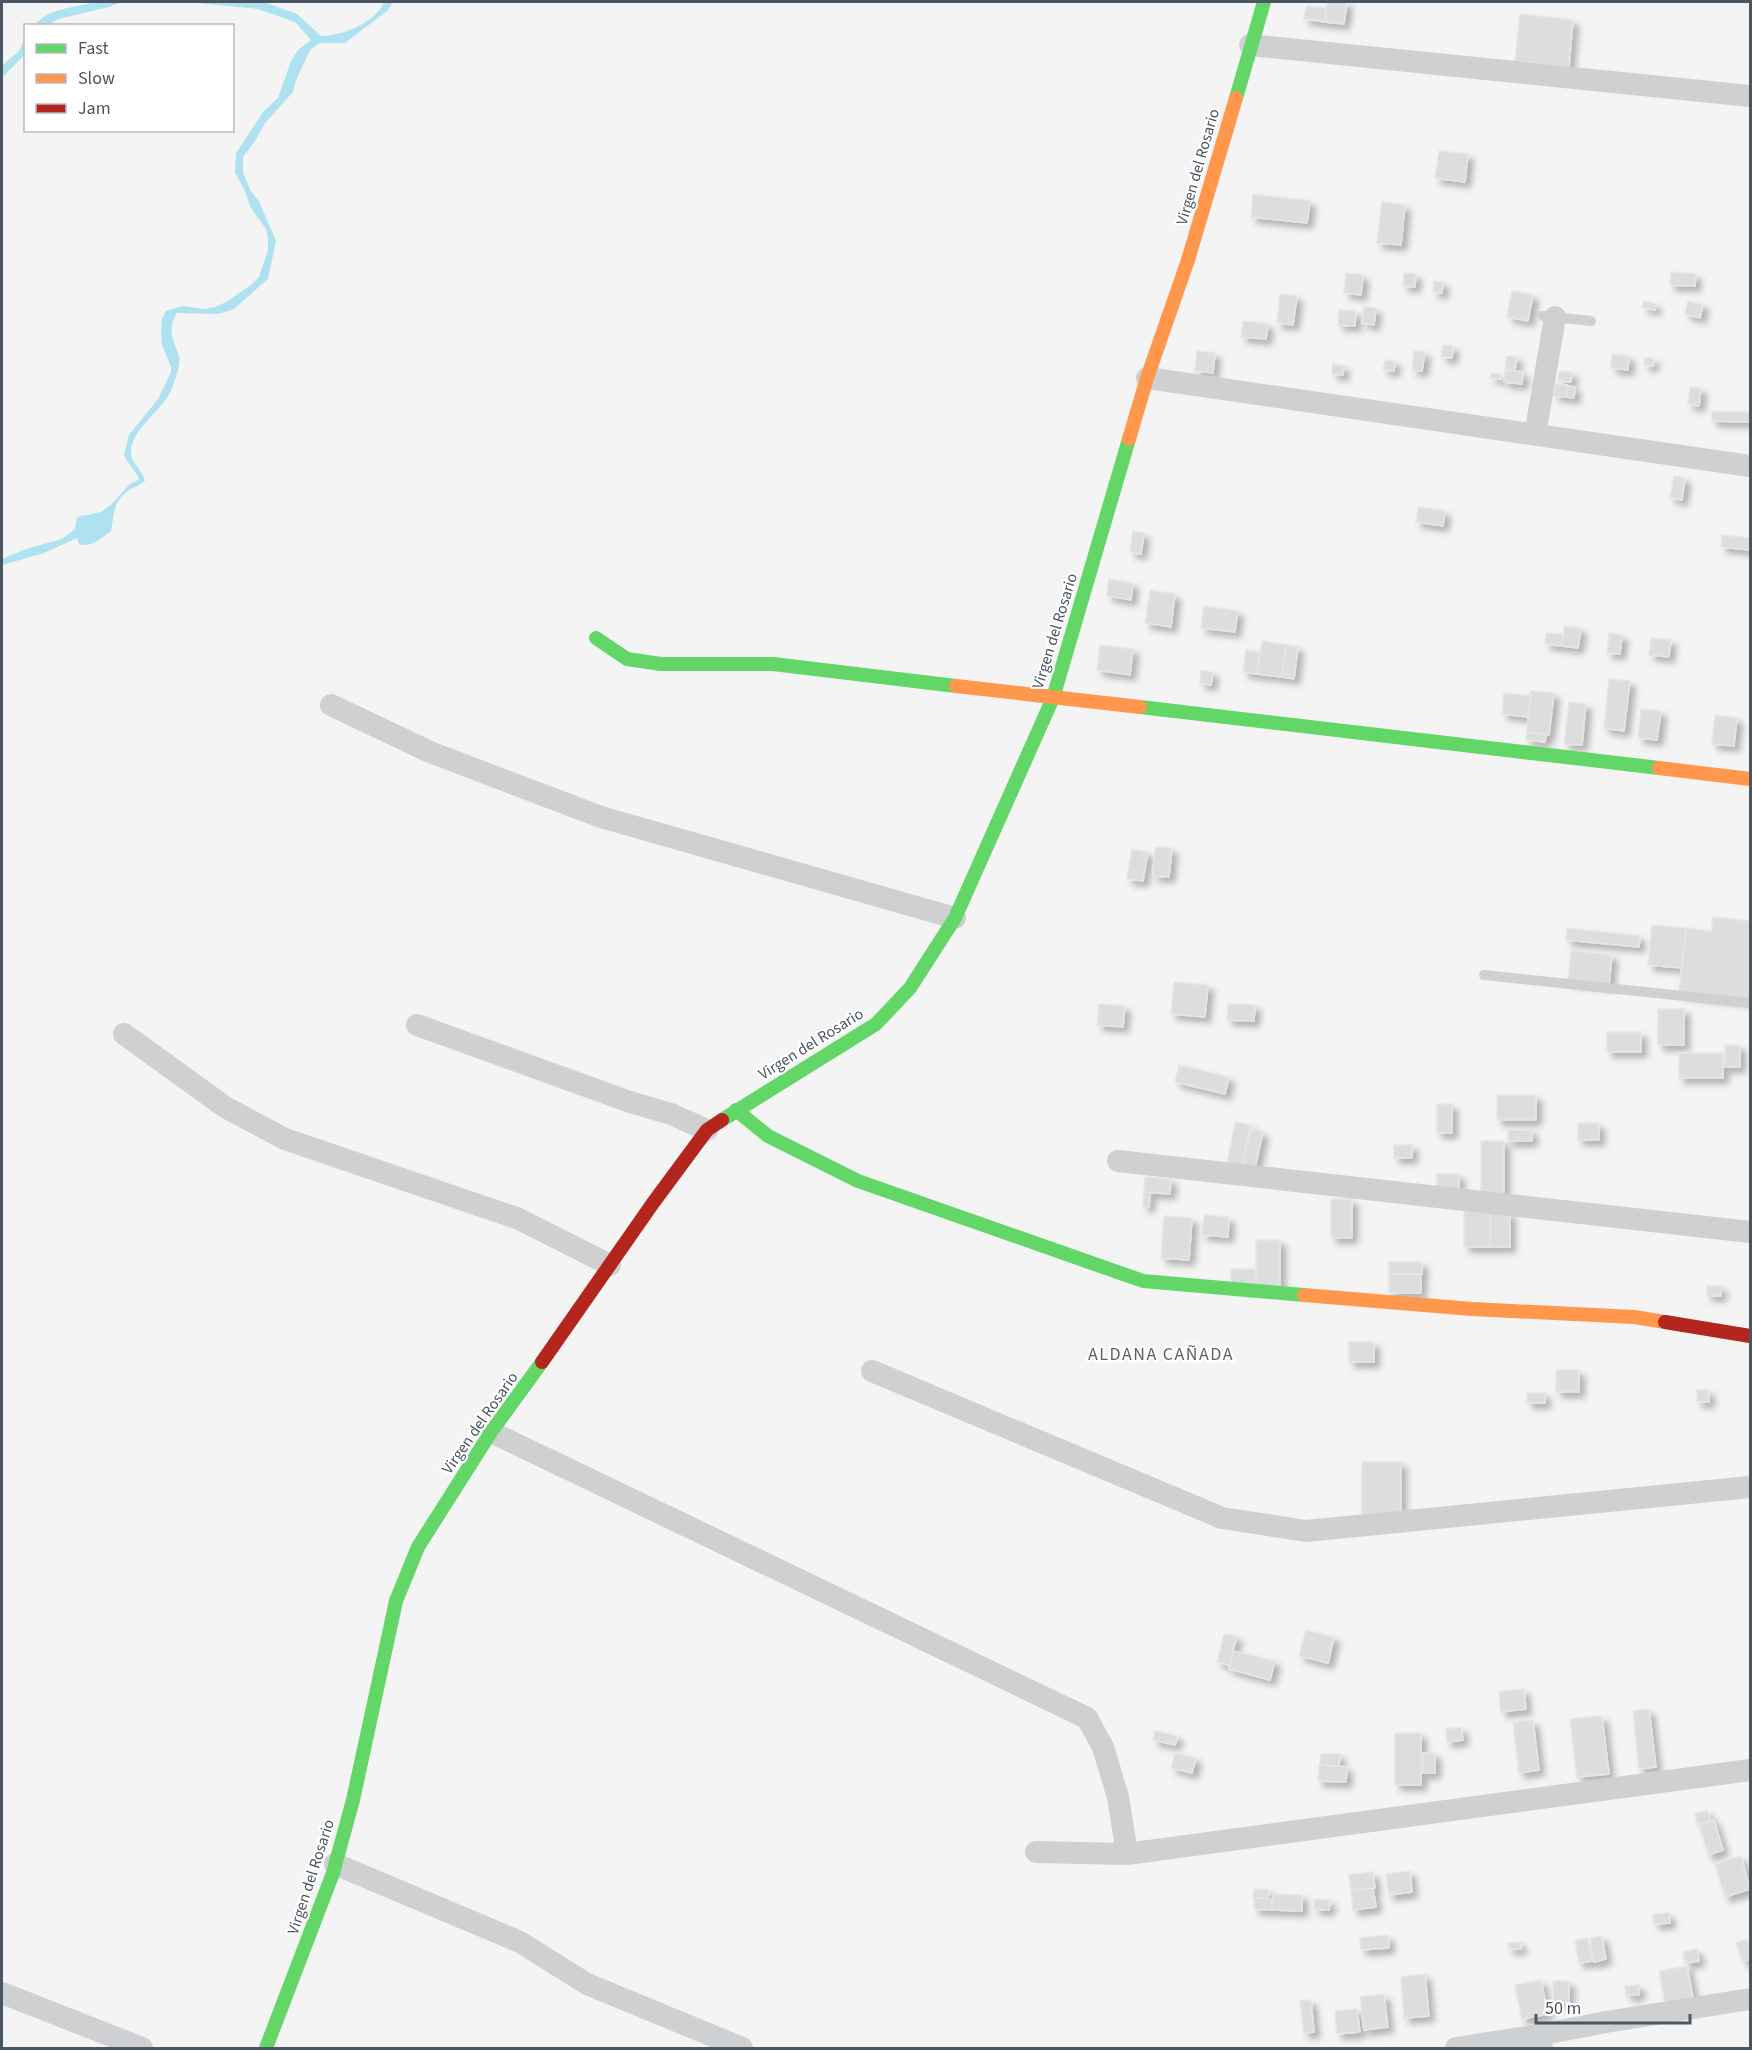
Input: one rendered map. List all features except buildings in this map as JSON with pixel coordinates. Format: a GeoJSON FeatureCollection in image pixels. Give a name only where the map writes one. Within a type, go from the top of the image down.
{"type":"FeatureCollection","features":[{"type":"Feature","properties":{"kind":"street","name":"Virgen del Rosario"},"geometry":{"type":"LineString","coordinates":[[266,2049],[335,1864],[353,1800],[396,1601],[418,1547],[491,1432],[707,1130],[876,1024],[910,988],[955,918],[1053,698],[1147,378],[1188,260],[1264,2]]}},
{"type":"Feature","properties":{"kind":"street"},"geometry":{"type":"LineString","coordinates":[[1250,45],[1750,96]]}},
{"type":"Feature","properties":{"kind":"street"},"geometry":{"type":"LineString","coordinates":[[1535,435],[1549,317]]}},
{"type":"Feature","properties":{"kind":"street"},"geometry":{"type":"LineString","coordinates":[[1147,378],[1750,466]]}},
{"type":"Feature","properties":{"kind":"street"},"geometry":{"type":"LineString","coordinates":[[596,638],[627,659],[661,664],[773,664],[1750,779]]}},
{"type":"Feature","properties":{"kind":"street"},"geometry":{"type":"LineString","coordinates":[[331,705],[430,752],[601,817],[955,918]]}},
{"type":"Feature","properties":{"kind":"street"},"geometry":{"type":"LineString","coordinates":[[417,1025],[630,1102],[671,1114],[707,1130]]}},
{"type":"Feature","properties":{"kind":"street"},"geometry":{"type":"LineString","coordinates":[[124,1034],[225,1107],[285,1139],[519,1219],[610,1265]]}},
{"type":"Feature","properties":{"kind":"street"},"geometry":{"type":"LineString","coordinates":[[736,1110],[768,1136],[858,1181],[1143,1281],[1472,1309],[1634,1317],[1750,1336]]}},
{"type":"Feature","properties":{"kind":"street"},"geometry":{"type":"LineString","coordinates":[[1118,1161],[1750,1232]]}},
{"type":"Feature","properties":{"kind":"street"},"geometry":{"type":"LineString","coordinates":[[872,1371],[1222,1518],[1306,1531],[1750,1487]]}},
{"type":"Feature","properties":{"kind":"street"},"geometry":{"type":"LineString","coordinates":[[491,1432],[1087,1718],[1103,1747],[1119,1797],[1128,1854]]}},
{"type":"Feature","properties":{"kind":"street"},"geometry":{"type":"LineString","coordinates":[[1036,1852],[1128,1854],[1750,1770]]}},
{"type":"Feature","properties":{"kind":"street"},"geometry":{"type":"LineString","coordinates":[[335,1864],[520,1942],[587,1984],[742,2049]]}},
{"type":"Feature","properties":{"kind":"street"},"geometry":{"type":"LineString","coordinates":[[2,1993],[142,2049]]}},
{"type":"Feature","properties":{"kind":"street"},"geometry":{"type":"LineString","coordinates":[[1456,2049],[1540,2042],[1606,2022],[1750,2000]]}},
{"type":"Feature","properties":{"kind":"lane"},"geometry":{"type":"LineString","coordinates":[[1549,317],[1591,321]]}},
{"type":"Feature","properties":{"kind":"lane"},"geometry":{"type":"LineString","coordinates":[[1484,975],[1750,1003]]}},
{"type":"Feature","properties":{"kind":"water"},"geometry":{"type":"Polygon","coordinates":[[[94,2],[122,2],[58,19],[50,24],[36,24],[40,19],[62,9],[94,2]]]}},
{"type":"Feature","properties":{"kind":"water"},"geometry":{"type":"Polygon","coordinates":[[[188,2],[264,2],[297,14],[321,36],[348,31],[374,16],[384,2],[393,2],[387,11],[345,43],[320,43],[310,50],[293,92],[265,123],[243,157],[243,172],[250,190],[259,201],[276,241],[268,279],[234,309],[218,314],[177,313],[171,331],[179,357],[176,377],[168,396],[143,425],[131,449],[132,458],[145,481],[119,499],[111,531],[88,545],[79,544],[77,538],[44,553],[2,565],[2,559],[26,549],[62,539],[75,529],[77,517],[101,512],[112,504],[129,485],[139,479],[124,455],[129,435],[158,399],[171,372],[162,345],[162,319],[166,311],[183,306],[205,309],[226,302],[259,277],[268,250],[266,229],[251,208],[235,173],[236,153],[263,112],[278,98],[291,61],[298,50],[311,40],[295,22],[258,9],[188,2]]]}},
{"type":"Feature","properties":{"kind":"water"},"geometry":{"type":"Polygon","coordinates":[[[24,41],[24,55],[2,78],[2,65],[19,51],[24,41]]]}},
{"type":"Feature","properties":{"kind":"traffic: fast"},"geometry":{"type":"LineString","coordinates":[[1236,98],[1264,2]]}},
{"type":"Feature","properties":{"kind":"traffic: fast"},"geometry":{"type":"LineString","coordinates":[[722,1120],[876,1024],[910,988],[955,918],[1053,698],[1129,439]]}},
{"type":"Feature","properties":{"kind":"traffic: fast"},"geometry":{"type":"LineString","coordinates":[[596,638],[627,659],[661,664],[773,664],[956,686]]}},
{"type":"Feature","properties":{"kind":"traffic: fast"},"geometry":{"type":"LineString","coordinates":[[1140,707],[1659,768]]}},
{"type":"Feature","properties":{"kind":"traffic: fast"},"geometry":{"type":"LineString","coordinates":[[736,1110],[768,1136],[858,1181],[1143,1281],[1304,1295]]}},
{"type":"Feature","properties":{"kind":"traffic: fast"},"geometry":{"type":"LineString","coordinates":[[266,2048],[333,1873],[353,1800],[396,1601],[418,1547],[491,1432],[542,1362]]}},
{"type":"Feature","properties":{"kind":"traffic: slow"},"geometry":{"type":"LineString","coordinates":[[1129,439],[1147,378],[1188,260],[1236,98]]}},
{"type":"Feature","properties":{"kind":"traffic: slow"},"geometry":{"type":"LineString","coordinates":[[956,686],[1140,707]]}},
{"type":"Feature","properties":{"kind":"traffic: slow"},"geometry":{"type":"LineString","coordinates":[[1659,768],[1750,779]]}},
{"type":"Feature","properties":{"kind":"traffic: slow"},"geometry":{"type":"LineString","coordinates":[[1304,1295],[1472,1309],[1634,1317],[1665,1322]]}},
{"type":"Feature","properties":{"kind":"traffic: jam"},"geometry":{"type":"LineString","coordinates":[[542,1362],[707,1130],[722,1120]]}},
{"type":"Feature","properties":{"kind":"traffic: jam"},"geometry":{"type":"LineString","coordinates":[[1665,1322],[1750,1336]]}},
{"type":"Feature","properties":{"kind":"district","name":"ALDANA CAÑADA"},"geometry":{"type":"Point","coordinates":[1161,1354]}}]}
